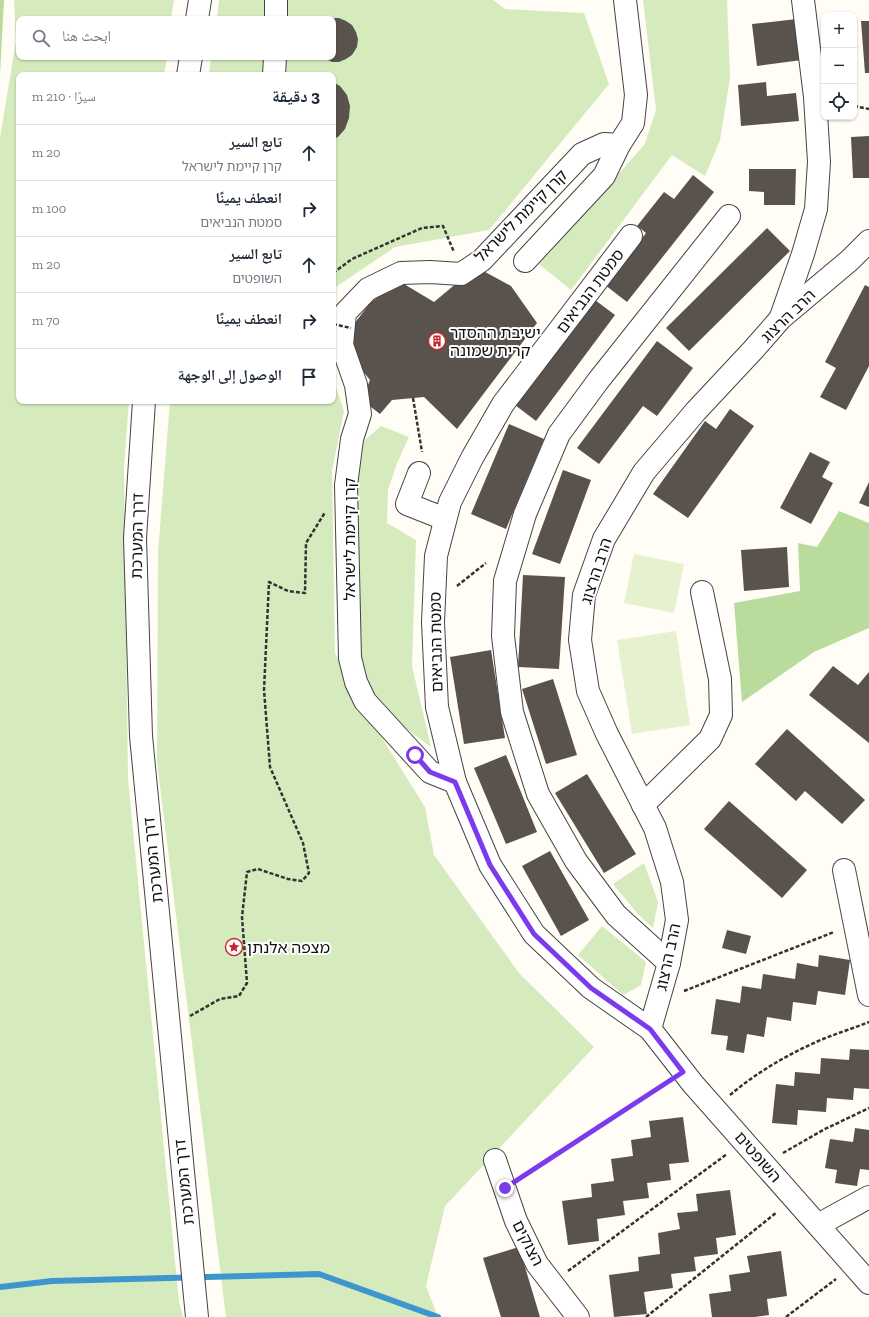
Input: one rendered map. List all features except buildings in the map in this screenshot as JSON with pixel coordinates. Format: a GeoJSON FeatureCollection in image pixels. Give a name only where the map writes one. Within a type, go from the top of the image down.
{"type":"FeatureCollection","features":[{"type":"Feature","properties":{"kind":"street"},"geometry":{"type":"LineString","coordinates":[[197,16],[200,0]]}},
{"type":"Feature","properties":{"kind":"street"},"geometry":{"type":"LineString","coordinates":[[276,0],[276,16]]}},
{"type":"Feature","properties":{"kind":"street"},"geometry":{"type":"LineString","coordinates":[[525,261],[604,176],[619,145],[633,123],[636,95],[625,0]]}},
{"type":"Feature","properties":{"kind":"street"},"geometry":{"type":"LineString","coordinates":[[781,318],[803,254],[816,209],[818,186],[819,162],[815,97],[803,0]]}},
{"type":"Feature","properties":{"kind":"street"},"geometry":{"type":"LineString","coordinates":[[188,72],[190,60]]}},
{"type":"Feature","properties":{"kind":"street"},"geometry":{"type":"LineString","coordinates":[[274,72],[275,60]]}},
{"type":"Feature","properties":{"kind":"street","name":"קרן קיימת לישראל"},"geometry":{"type":"LineString","coordinates":[[455,782],[430,772],[365,701],[356,682],[350,658],[346,485],[352,439],[360,414],[356,385],[342,345],[345,313],[368,290],[401,273],[430,272],[461,274],[482,260],[582,154],[604,144],[619,145]]}},
{"type":"Feature","properties":{"kind":"street"},"geometry":{"type":"LineString","coordinates":[[669,963],[616,915],[576,861],[538,794],[512,712],[503,636],[505,581],[525,514],[559,434],[598,381],[729,216]]}},
{"type":"Feature","properties":{"kind":"street","name":"סמטת הנביאים"},"geometry":{"type":"LineString","coordinates":[[631,236],[503,404],[469,464],[450,502],[436,556],[433,622],[437,707],[455,782],[490,865],[534,934],[591,988],[650,1029]]}},
{"type":"Feature","properties":{"kind":"street","name":"הרב הרצוג"},"geometry":{"type":"LineString","coordinates":[[650,1029],[669,963],[677,920],[672,882],[655,828],[607,734],[588,691],[580,640],[584,595],[604,539],[644,472],[696,411],[754,350],[781,318],[850,260],[869,241]]}},
{"type":"Feature","properties":{"kind":"street","name":"דרך המערכת"},"geometry":{"type":"LineString","coordinates":[[144,404],[135,538],[141,736],[197,1317]]}},
{"type":"Feature","properties":{"kind":"street"},"geometry":{"type":"LineString","coordinates":[[419,473],[407,504],[445,519]]}},
{"type":"Feature","properties":{"kind":"street"},"geometry":{"type":"LineString","coordinates":[[643,806],[710,739],[721,715],[720,679],[702,592]]}},
{"type":"Feature","properties":{"kind":"street"},"geometry":{"type":"LineString","coordinates":[[844,870],[869,996]]}},
{"type":"Feature","properties":{"kind":"street","name":"השופטים"},"geometry":{"type":"LineString","coordinates":[[650,1029],[683,1072],[714,1108],[869,1283]]}},
{"type":"Feature","properties":{"kind":"street","name":"הצוקים"},"geometry":{"type":"LineString","coordinates":[[495,1160],[516,1221],[537,1264],[578,1317]]}},
{"type":"Feature","properties":{"kind":"street"},"geometry":{"type":"LineString","coordinates":[[818,1225],[869,1197]]}},
{"type":"Feature","properties":{"kind":"path"},"geometry":{"type":"LineString","coordinates":[[857,107],[869,109]]}},
{"type":"Feature","properties":{"kind":"path"},"geometry":{"type":"LineString","coordinates":[[336,270],[352,259],[422,228],[443,226],[450,242]]}},
{"type":"Feature","properties":{"kind":"path"},"geometry":{"type":"LineString","coordinates":[[336,325],[351,328]]}},
{"type":"Feature","properties":{"kind":"path"},"geometry":{"type":"LineString","coordinates":[[412,398],[424,462],[419,473]]}},
{"type":"Feature","properties":{"kind":"path"},"geometry":{"type":"LineString","coordinates":[[169,1025],[196,1013],[220,999],[239,996],[247,983],[242,917],[247,872],[258,869],[288,879],[302,881],[309,873],[303,843],[270,767],[264,690],[269,582],[288,591],[305,593],[306,543],[324,514],[347,506]]}},
{"type":"Feature","properties":{"kind":"path"},"geometry":{"type":"LineString","coordinates":[[434,605],[488,561]]}},
{"type":"Feature","properties":{"kind":"path"},"geometry":{"type":"LineString","coordinates":[[658,1002],[855,924]]}},
{"type":"Feature","properties":{"kind":"path"},"geometry":{"type":"LineString","coordinates":[[714,1108],[745,1082],[782,1060],[822,1039],[869,1022]]}},
{"type":"Feature","properties":{"kind":"path"},"geometry":{"type":"LineString","coordinates":[[505,1188],[683,1072]]}},
{"type":"Feature","properties":{"kind":"path"},"geometry":{"type":"LineString","coordinates":[[764,1164],[823,1130],[869,1108]]}},
{"type":"Feature","properties":{"kind":"path"},"geometry":{"type":"LineString","coordinates":[[552,1283],[744,1142]]}},
{"type":"Feature","properties":{"kind":"path"},"geometry":{"type":"LineString","coordinates":[[646,1317],[794,1198]]}},
{"type":"Feature","properties":{"kind":"path"},"geometry":{"type":"LineString","coordinates":[[786,1317],[853,1266]]}},
{"type":"Feature","properties":{"kind":"green space"},"geometry":{"type":"Polygon","coordinates":[[[0,0],[4,0],[0,75],[0,0]]]}},
{"type":"Feature","properties":{"kind":"green space"},"geometry":{"type":"Polygon","coordinates":[[[14,0],[174,0],[171,16],[16,16],[16,41],[14,0]]]}},
{"type":"Feature","properties":{"kind":"green space"},"geometry":{"type":"Polygon","coordinates":[[[219,0],[493,0],[505,9],[584,13],[609,84],[489,230],[395,247],[336,287],[336,72],[209,72],[211,60],[336,60],[336,16],[217,16],[219,0]]]}},
{"type":"Feature","properties":{"kind":"green space"},"geometry":{"type":"Polygon","coordinates":[[[643,0],[727,0],[730,78],[720,140],[705,176],[672,155],[571,290],[539,264],[645,144],[656,110],[643,0]]]}},
{"type":"Feature","properties":{"kind":"green space"},"geometry":{"type":"Polygon","coordinates":[[[16,41],[16,60],[166,60],[164,72],[16,72],[16,404],[129,404],[124,468],[128,779],[179,1302],[183,1317],[0,1317],[0,138],[16,41]]]}},
{"type":"Feature","properties":{"kind":"green space"},"geometry":{"type":"Polygon","coordinates":[[[336,387],[344,411],[332,471],[335,653],[372,722],[425,807],[434,855],[519,973],[594,1047],[445,1206],[426,1286],[438,1317],[226,1317],[157,762],[158,553],[170,404],[336,404],[336,387]]]}},
{"type":"Feature","properties":{"kind":"green space"},"geometry":{"type":"Polygon","coordinates":[[[381,426],[409,437],[397,463],[388,490],[387,523],[416,540],[412,666],[431,747],[392,718],[364,683],[358,657],[353,476],[364,441],[381,426]]]}},
{"type":"Feature","properties":{"kind":"green space"},"geometry":{"type":"Polygon","coordinates":[[[839,511],[869,523],[869,628],[814,652],[742,702],[734,603],[800,591],[798,543],[817,547],[839,511]]]}},
{"type":"Feature","properties":{"kind":"green space"},"geometry":{"type":"Polygon","coordinates":[[[634,554],[684,564],[674,613],[624,603],[634,554]]]}},
{"type":"Feature","properties":{"kind":"green space"},"geometry":{"type":"Polygon","coordinates":[[[676,631],[690,725],[632,734],[617,640],[676,631]]]}},
{"type":"Feature","properties":{"kind":"green space"},"geometry":{"type":"Polygon","coordinates":[[[644,863],[658,902],[653,928],[637,913],[613,884],[644,863]]]}},
{"type":"Feature","properties":{"kind":"green space"},"geometry":{"type":"Polygon","coordinates":[[[602,926],[646,962],[641,985],[623,995],[578,955],[602,926]]]}},
{"type":"Feature","properties":{"kind":"waterway"},"geometry":{"type":"LineString","coordinates":[[0,1287],[52,1281],[319,1274],[438,1317]]}},
{"type":"Feature","properties":{"kind":"place","name":"ישיבת ההסדר קרית שמונה"},"geometry":{"type":"Point","coordinates":[437,341]}},
{"type":"Feature","properties":{"kind":"place","name":"מצפה אלנתן"},"geometry":{"type":"Point","coordinates":[234,947]}},
{"type":"Feature","properties":{"kind":"route"},"geometry":{"type":"LineString","coordinates":[[415,755],[430,772],[455,782],[490,865],[534,934],[591,988],[650,1029],[683,1072],[505,1188]]}}]}
